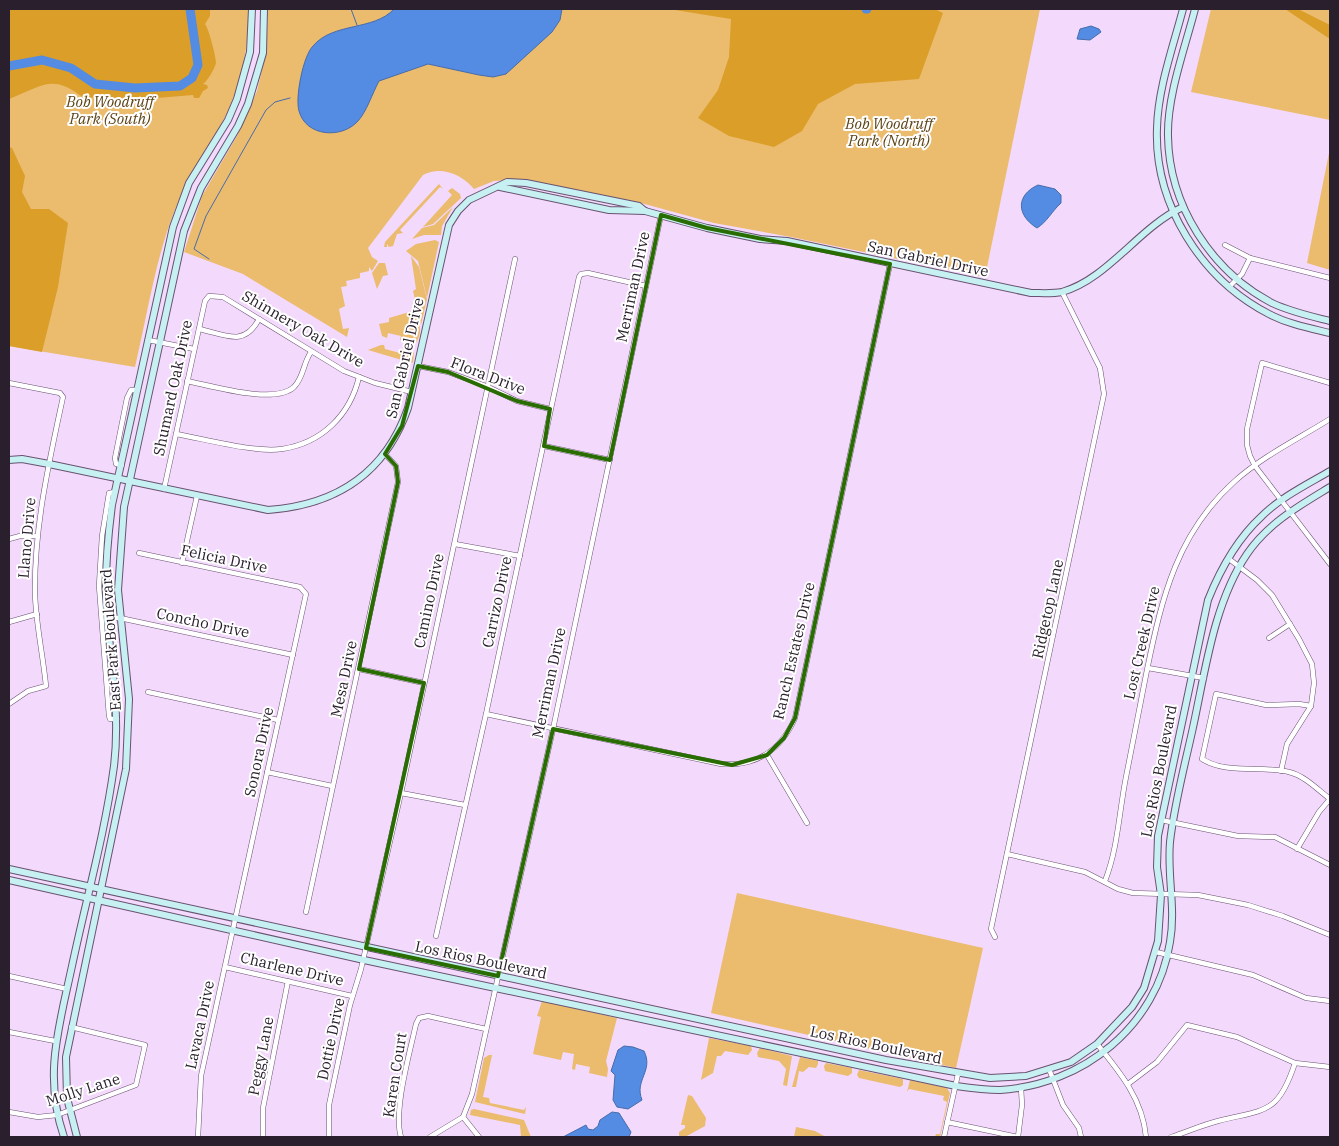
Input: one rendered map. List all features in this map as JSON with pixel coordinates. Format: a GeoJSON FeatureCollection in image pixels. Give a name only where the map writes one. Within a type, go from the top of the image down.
{"type":"FeatureCollection","features":[{"type":"Feature","properties":{"kind":"main road","name":"East Park Boulevard"},"geometry":{"type":"LineString","coordinates":[[64,1137],[57,1115],[53,1082],[55,1041],[114,768],[117,719],[113,661],[107,618],[106,561],[115,492],[179,208],[201,162],[228,120],[245,76],[250,52],[252,9]]}},
{"type":"Feature","properties":{"kind":"main road","name":"East Park Boulevard"},"geometry":{"type":"LineString","coordinates":[[77,1137],[69,1110],[65,1070],[78,992],[126,769],[129,699],[120,618],[120,545],[130,481],[184,231],[201,188],[238,126],[257,78],[262,53],[264,9]]}},
{"type":"Feature","properties":{"kind":"main road"},"geometry":{"type":"LineString","coordinates":[[1183,9],[1158,115],[1157,151],[1162,184],[1172,212],[1196,251],[1229,287],[1256,307],[1275,317],[1330,334]]}},
{"type":"Feature","properties":{"kind":"main road"},"geometry":{"type":"LineString","coordinates":[[1195,10],[1173,96],[1168,135],[1175,180],[1183,207],[1208,248],[1238,279],[1282,307],[1306,316],[1330,321]]}},
{"type":"Feature","properties":{"kind":"main road"},"geometry":{"type":"LineString","coordinates":[[1162,94],[1173,96]]}},
{"type":"Feature","properties":{"kind":"main road"},"geometry":{"type":"LineString","coordinates":[[1157,151],[1169,149]]}},
{"type":"Feature","properties":{"kind":"main road","name":"San Gabriel Drive"},"geometry":{"type":"LineString","coordinates":[[9,460],[22,458],[268,510],[303,506],[350,487],[385,454],[402,426],[412,392],[449,225],[458,211],[469,200],[484,192],[500,187],[609,210],[645,211],[707,228],[760,239],[787,242],[1031,293],[1062,292],[1094,275],[1148,229],[1172,212],[1183,207]]}},
{"type":"Feature","properties":{"kind":"main road","name":"Los Rios Boulevard"},"geometry":{"type":"LineString","coordinates":[[13,870],[366,948],[958,1074],[990,1078],[1017,1077],[1049,1069],[1071,1062],[1097,1044],[1132,1007],[1144,988],[1156,952],[1160,925],[1161,895],[1157,852],[1161,820],[1208,600],[1215,581],[1229,558],[1263,514],[1330,471]]}},
{"type":"Feature","properties":{"kind":"main road","name":"Los Rios Boulevard"},"geometry":{"type":"LineString","coordinates":[[10,881],[364,960],[956,1086],[1000,1090],[1053,1079],[1078,1070],[1104,1053],[1139,1016],[1159,980],[1168,954],[1173,926],[1170,850],[1174,823],[1222,599],[1240,566],[1259,538],[1274,522],[1330,487]]}},
{"type":"Feature","properties":{"kind":"main road"},"geometry":{"type":"LineString","coordinates":[[114,768],[126,769]]}},
{"type":"Feature","properties":{"kind":"main road"},"geometry":{"type":"LineString","coordinates":[[10,881],[13,870]]}},
{"type":"Feature","properties":{"kind":"main road"},"geometry":{"type":"LineString","coordinates":[[177,918],[180,906]]}},
{"type":"Feature","properties":{"kind":"main road"},"geometry":{"type":"LineString","coordinates":[[67,989],[78,992]]}},
{"type":"Feature","properties":{"kind":"main road"},"geometry":{"type":"LineString","coordinates":[[538,997],[545,990],[570,992]]}},
{"type":"Feature","properties":{"kind":"main road"},"geometry":{"type":"LineString","coordinates":[[615,1013],[617,1001]]}},
{"type":"Feature","properties":{"kind":"street","name":"Merriman Drive"},"geometry":{"type":"LineString","coordinates":[[463,1117],[472,1094],[553,729],[661,215]]}},
{"type":"Feature","properties":{"kind":"street"},"geometry":{"type":"LineString","coordinates":[[1225,245],[1250,258],[1330,278]]}},
{"type":"Feature","properties":{"kind":"street"},"geometry":{"type":"LineString","coordinates":[[1229,287],[1238,279],[1249,264],[1250,258]]}},
{"type":"Feature","properties":{"kind":"street","name":"Camino Drive"},"geometry":{"type":"LineString","coordinates":[[366,948],[454,544],[486,386],[515,259]]}},
{"type":"Feature","properties":{"kind":"street","name":"Ranch Estates Drive"},"geometry":{"type":"LineString","coordinates":[[486,714],[721,764],[744,764],[767,754],[784,738],[794,718],[890,264]]}},
{"type":"Feature","properties":{"kind":"street","name":"Carrizo Drive"},"geometry":{"type":"LineString","coordinates":[[436,936],[581,274],[588,273],[646,286]]}},
{"type":"Feature","properties":{"kind":"street","name":"Ridgetop Lane"},"geometry":{"type":"LineString","coordinates":[[995,937],[991,929],[1104,394],[1100,368],[1062,292]]}},
{"type":"Feature","properties":{"kind":"street","name":"Shinnery Oak Drive"},"geometry":{"type":"LineString","coordinates":[[212,296],[223,297],[311,352],[359,377],[412,392]]}},
{"type":"Feature","properties":{"kind":"street","name":"Shumard Oak Drive"},"geometry":{"type":"LineString","coordinates":[[164,489],[205,301],[212,296]]}},
{"type":"Feature","properties":{"kind":"street"},"geometry":{"type":"LineString","coordinates":[[199,328],[236,337],[245,336],[253,331],[258,319]]}},
{"type":"Feature","properties":{"kind":"street"},"geometry":{"type":"LineString","coordinates":[[148,340],[194,349]]}},
{"type":"Feature","properties":{"kind":"street"},"geometry":{"type":"LineString","coordinates":[[187,381],[264,395],[278,395],[286,393],[298,382],[311,352]]}},
{"type":"Feature","properties":{"kind":"street"},"geometry":{"type":"LineString","coordinates":[[1330,383],[1262,363],[1247,429],[1247,445],[1255,466],[1283,500],[1330,564]]}},
{"type":"Feature","properties":{"kind":"street","name":"Flora Drive"},"geometry":{"type":"LineString","coordinates":[[418,366],[448,372],[486,386],[517,401],[550,409]]}},
{"type":"Feature","properties":{"kind":"street"},"geometry":{"type":"LineString","coordinates":[[176,434],[267,449],[282,449],[297,445],[319,435],[340,418],[352,397],[359,377]]}},
{"type":"Feature","properties":{"kind":"street","name":"Llano Drive"},"geometry":{"type":"LineString","coordinates":[[9,383],[62,394],[48,464],[37,536],[35,566],[40,650],[46,686],[28,691],[9,704]]}},
{"type":"Feature","properties":{"kind":"street","name":"Lost Creek Drive"},"geometry":{"type":"LineString","coordinates":[[1105,881],[1114,855],[1120,804],[1161,606],[1177,559],[1201,520],[1219,498],[1255,466],[1330,419]]}},
{"type":"Feature","properties":{"kind":"street"},"geometry":{"type":"LineString","coordinates":[[544,446],[610,460]]}},
{"type":"Feature","properties":{"kind":"street","name":"Mesa Drive"},"geometry":{"type":"LineString","coordinates":[[306,912],[398,482],[396,466],[385,454]]}},
{"type":"Feature","properties":{"kind":"street","name":"East Park Boulevard"},"geometry":{"type":"LineString","coordinates":[[115,492],[109,493],[105,511],[100,595],[109,716],[110,719],[117,719]]}},
{"type":"Feature","properties":{"kind":"street"},"geometry":{"type":"LineString","coordinates":[[182,563],[197,496]]}},
{"type":"Feature","properties":{"kind":"street"},"geometry":{"type":"LineString","coordinates":[[9,539],[20,536],[37,536]]}},
{"type":"Feature","properties":{"kind":"street"},"geometry":{"type":"LineString","coordinates":[[454,544],[520,556]]}},
{"type":"Feature","properties":{"kind":"street","name":"Felicia Drive"},"geometry":{"type":"LineString","coordinates":[[139,553],[304,590]]}},
{"type":"Feature","properties":{"kind":"street"},"geometry":{"type":"LineString","coordinates":[[1229,558],[1272,594],[1312,664],[1313,695],[1311,706],[1288,744],[1281,771]]}},
{"type":"Feature","properties":{"kind":"street","name":"Sonora Drive"},"geometry":{"type":"LineString","coordinates":[[235,919],[306,594],[304,590]]}},
{"type":"Feature","properties":{"kind":"street"},"geometry":{"type":"LineString","coordinates":[[9,622],[37,614]]}},
{"type":"Feature","properties":{"kind":"street","name":"Concho Drive"},"geometry":{"type":"LineString","coordinates":[[107,618],[120,618],[292,655]]}},
{"type":"Feature","properties":{"kind":"street"},"geometry":{"type":"LineString","coordinates":[[1269,638],[1290,624]]}},
{"type":"Feature","properties":{"kind":"street"},"geometry":{"type":"LineString","coordinates":[[1148,668],[1204,678]]}},
{"type":"Feature","properties":{"kind":"street"},"geometry":{"type":"LineString","coordinates":[[359,669],[424,683]]}},
{"type":"Feature","properties":{"kind":"street"},"geometry":{"type":"LineString","coordinates":[[148,692],[278,720]]}},
{"type":"Feature","properties":{"kind":"street"},"geometry":{"type":"LineString","coordinates":[[1297,849],[1318,812],[1330,799],[1306,779],[1281,771],[1245,770],[1202,759],[1216,694],[1266,705],[1299,704],[1311,706]]}},
{"type":"Feature","properties":{"kind":"street"},"geometry":{"type":"LineString","coordinates":[[767,754],[807,823]]}},
{"type":"Feature","properties":{"kind":"street"},"geometry":{"type":"LineString","coordinates":[[267,772],[332,786]]}},
{"type":"Feature","properties":{"kind":"street"},"geometry":{"type":"LineString","coordinates":[[401,792],[465,806]]}},
{"type":"Feature","properties":{"kind":"street"},"geometry":{"type":"LineString","coordinates":[[1161,820],[1238,836],[1275,838],[1330,865]]}},
{"type":"Feature","properties":{"kind":"street"},"geometry":{"type":"LineString","coordinates":[[1007,854],[1085,872],[1132,893],[1198,895],[1248,905],[1283,916],[1330,935]]}},
{"type":"Feature","properties":{"kind":"street","name":"Lavaca Drive"},"geometry":{"type":"LineString","coordinates":[[198,1137],[202,1076],[235,919]]}},
{"type":"Feature","properties":{"kind":"street","name":"Dottie Drive"},"geometry":{"type":"LineString","coordinates":[[329,1137],[329,1105],[352,996],[366,948]]}},
{"type":"Feature","properties":{"kind":"street"},"geometry":{"type":"LineString","coordinates":[[1156,952],[1253,975],[1306,998],[1330,1001]]}},
{"type":"Feature","properties":{"kind":"street","name":"Charlene Drive"},"geometry":{"type":"LineString","coordinates":[[225,967],[352,996]]}},
{"type":"Feature","properties":{"kind":"street"},"geometry":{"type":"LineString","coordinates":[[9,976],[67,989]]}},
{"type":"Feature","properties":{"kind":"street","name":"Peggy Lane"},"geometry":{"type":"LineString","coordinates":[[263,1137],[264,1101],[288,981]]}},
{"type":"Feature","properties":{"kind":"street","name":"Karen Court"},"geometry":{"type":"LineString","coordinates":[[402,1137],[399,1125],[401,1101],[416,1024],[419,1018],[428,1016],[486,1029]]}},
{"type":"Feature","properties":{"kind":"street"},"geometry":{"type":"LineString","coordinates":[[1128,1084],[1157,1062],[1187,1024],[1237,1037],[1295,1063],[1330,1067]]}},
{"type":"Feature","properties":{"kind":"street","name":"Molly Lane"},"geometry":{"type":"LineString","coordinates":[[9,1112],[33,1117],[57,1115],[136,1085],[145,1045],[71,1027]]}},
{"type":"Feature","properties":{"kind":"street"},"geometry":{"type":"LineString","coordinates":[[9,1032],[55,1041]]}},
{"type":"Feature","properties":{"kind":"street"},"geometry":{"type":"LineString","coordinates":[[1097,1044],[1128,1084],[1138,1104],[1146,1137]]}},
{"type":"Feature","properties":{"kind":"street"},"geometry":{"type":"LineString","coordinates":[[1171,1137],[1216,1121],[1263,1110],[1285,1089],[1295,1063]]}},
{"type":"Feature","properties":{"kind":"street"},"geometry":{"type":"LineString","coordinates":[[1049,1069],[1063,1105],[1078,1128],[1081,1137]]}},
{"type":"Feature","properties":{"kind":"street"},"geometry":{"type":"LineString","coordinates":[[944,1137],[958,1074]]}},
{"type":"Feature","properties":{"kind":"street"},"geometry":{"type":"LineString","coordinates":[[948,1122],[1018,1137],[1022,1105],[1021,1087]]}},
{"type":"Feature","properties":{"kind":"street"},"geometry":{"type":"LineString","coordinates":[[430,1137],[463,1117],[478,1137]]}},
{"type":"Feature","properties":{"kind":"highlighted area"},"geometry":{"type":"Polygon","coordinates":[[[661,215],[707,228],[890,264],[795,718],[784,738],[767,755],[732,765],[553,729],[498,976],[366,948],[424,683],[359,669],[398,482],[396,466],[385,454],[402,426],[418,366],[448,372],[517,401],[550,409],[544,446],[610,460],[661,215]]]}},
{"type":"Feature","properties":{"kind":"green space","name":"Bob Woodruff Park (South)"},"geometry":{"type":"Polygon","coordinates":[[[9,9],[248,9],[247,43],[235,93],[221,124],[187,183],[167,231],[156,269],[135,367],[9,346],[9,9]]]}},
{"type":"Feature","properties":{"kind":"green space","name":"Bob Woodruff Park (North)"},"geometry":{"type":"Polygon","coordinates":[[[268,9],[1040,9],[985,277],[714,223],[641,203],[523,179],[494,181],[474,189],[458,176],[444,171],[437,171],[423,175],[368,248],[372,257],[378,261],[372,271],[369,267],[369,271],[360,273],[360,278],[346,281],[347,286],[341,287],[345,306],[339,309],[343,329],[349,328],[347,337],[243,274],[184,252],[202,196],[237,136],[257,91],[266,53],[268,9]]]}},
{"type":"Feature","properties":{"kind":"green space"},"geometry":{"type":"Polygon","coordinates":[[[1211,9],[1330,9],[1330,120],[1191,92],[1211,9]]]}},
{"type":"Feature","properties":{"kind":"green space"},"geometry":{"type":"Polygon","coordinates":[[[1330,148],[1330,270],[1307,263],[1330,148]]]}},
{"type":"Feature","properties":{"kind":"green space"},"geometry":{"type":"Polygon","coordinates":[[[439,184],[443,189],[440,187],[400,230],[403,233],[397,234],[393,246],[389,247],[387,244],[387,247],[384,247],[385,242],[439,184]]]}},
{"type":"Feature","properties":{"kind":"green space"},"geometry":{"type":"Polygon","coordinates":[[[452,188],[460,194],[461,198],[433,224],[423,227],[452,195],[448,191],[452,188]]]}},
{"type":"Feature","properties":{"kind":"green space"},"geometry":{"type":"Polygon","coordinates":[[[453,207],[442,226],[441,235],[424,235],[412,239],[422,228],[434,225],[453,207]]]}},
{"type":"Feature","properties":{"kind":"green space"},"geometry":{"type":"Polygon","coordinates":[[[435,240],[439,242],[427,298],[418,261],[406,251],[416,244],[435,240]]]}},
{"type":"Feature","properties":{"kind":"green space"},"geometry":{"type":"Polygon","coordinates":[[[411,256],[419,267],[427,299],[421,325],[413,291],[416,289],[411,256]]]}},
{"type":"Feature","properties":{"kind":"green space"},"geometry":{"type":"Polygon","coordinates":[[[379,263],[385,263],[388,275],[383,276],[377,289],[372,273],[379,263]]]}},
{"type":"Feature","properties":{"kind":"green space"},"geometry":{"type":"Polygon","coordinates":[[[416,310],[420,332],[415,344],[400,340],[401,336],[388,333],[387,338],[382,336],[379,324],[389,322],[389,318],[416,310]]]}},
{"type":"Feature","properties":{"kind":"green space"},"geometry":{"type":"Polygon","coordinates":[[[384,345],[385,349],[400,353],[402,349],[414,352],[413,362],[368,350],[384,345]]]}},
{"type":"Feature","properties":{"kind":"green space"},"geometry":{"type":"Polygon","coordinates":[[[737,893],[983,948],[956,1068],[711,1013],[737,893]]]}},
{"type":"Feature","properties":{"kind":"green space"},"geometry":{"type":"Polygon","coordinates":[[[542,1001],[617,1018],[606,1061],[607,1077],[589,1073],[590,1067],[576,1064],[575,1070],[572,1069],[574,1054],[563,1052],[561,1060],[533,1054],[541,1017],[537,1016],[542,1001]]]}},
{"type":"Feature","properties":{"kind":"green space"},"geometry":{"type":"Polygon","coordinates":[[[709,1038],[751,1046],[752,1050],[748,1055],[725,1051],[721,1056],[717,1056],[713,1073],[701,1080],[709,1038]]]}},
{"type":"Feature","properties":{"kind":"green space"},"geometry":{"type":"Polygon","coordinates":[[[760,1048],[792,1056],[787,1086],[783,1085],[786,1069],[779,1061],[758,1057],[757,1053],[760,1048]]]}},
{"type":"Feature","properties":{"kind":"green space"},"geometry":{"type":"Polygon","coordinates":[[[492,1055],[483,1097],[489,1098],[490,1103],[524,1110],[526,1107],[525,1114],[475,1102],[484,1058],[492,1055]]]}},
{"type":"Feature","properties":{"kind":"green space"},"geometry":{"type":"Polygon","coordinates":[[[800,1057],[818,1061],[818,1064],[816,1068],[809,1067],[803,1072],[799,1071],[796,1087],[792,1087],[800,1057]]]}},
{"type":"Feature","properties":{"kind":"green space"},"geometry":{"type":"Polygon","coordinates":[[[826,1063],[852,1068],[852,1073],[848,1076],[825,1071],[824,1066],[826,1063]]]}},
{"type":"Feature","properties":{"kind":"green space"},"geometry":{"type":"Polygon","coordinates":[[[859,1070],[903,1079],[903,1085],[900,1087],[859,1078],[857,1075],[859,1070]]]}},
{"type":"Feature","properties":{"kind":"green space"},"geometry":{"type":"Polygon","coordinates":[[[910,1080],[947,1088],[950,1093],[940,1137],[935,1137],[936,1134],[940,1134],[947,1102],[943,1100],[944,1096],[909,1089],[907,1092],[910,1080]]]}},
{"type":"Feature","properties":{"kind":"green space"},"geometry":{"type":"Polygon","coordinates":[[[688,1095],[692,1096],[706,1118],[705,1126],[685,1137],[679,1136],[679,1132],[685,1128],[685,1125],[681,1125],[688,1095]]]}},
{"type":"Feature","properties":{"kind":"green space"},"geometry":{"type":"Polygon","coordinates":[[[474,1109],[524,1120],[531,1137],[521,1137],[520,1125],[470,1115],[471,1110],[474,1109]]]}},
{"type":"Feature","properties":{"kind":"green space"},"geometry":{"type":"Polygon","coordinates":[[[796,1127],[815,1131],[826,1137],[794,1137],[796,1127]]]}},
{"type":"Feature","properties":{"kind":"shaded area"},"geometry":{"type":"Polygon","coordinates":[[[9,9],[210,9],[210,16],[205,24],[212,43],[216,63],[211,75],[203,84],[207,85],[208,88],[203,91],[199,98],[194,98],[193,95],[132,100],[100,96],[85,99],[65,86],[48,84],[9,99],[9,9]]]}},
{"type":"Feature","properties":{"kind":"shaded area"},"geometry":{"type":"Polygon","coordinates":[[[669,9],[935,9],[943,13],[919,79],[855,84],[818,104],[802,131],[774,147],[729,136],[698,118],[718,90],[729,57],[731,19],[669,9]]]}},
{"type":"Feature","properties":{"kind":"shaded area"},"geometry":{"type":"Polygon","coordinates":[[[1285,9],[1298,9],[1330,25],[1330,39],[1285,9]]]}},
{"type":"Feature","properties":{"kind":"shaded area"},"geometry":{"type":"Polygon","coordinates":[[[9,147],[12,148],[25,176],[22,192],[31,209],[49,209],[68,223],[58,287],[42,352],[9,346],[9,147]]]}},
{"type":"Feature","properties":{"kind":"water"},"geometry":{"type":"Polygon","coordinates":[[[394,9],[562,9],[560,20],[552,32],[506,74],[493,77],[428,64],[379,81],[364,112],[351,127],[334,133],[317,130],[309,126],[303,120],[299,111],[298,97],[303,68],[309,51],[321,38],[331,33],[376,21],[394,9]]]}},
{"type":"Feature","properties":{"kind":"water"},"geometry":{"type":"Polygon","coordinates":[[[1091,26],[1099,29],[1101,32],[1090,40],[1077,39],[1080,29],[1091,26]]]}},
{"type":"Feature","properties":{"kind":"water"},"geometry":{"type":"Polygon","coordinates":[[[1038,185],[1055,189],[1061,195],[1061,203],[1044,223],[1037,228],[1025,217],[1021,205],[1026,194],[1038,185]]]}},
{"type":"Feature","properties":{"kind":"water"},"geometry":{"type":"Polygon","coordinates":[[[624,1046],[644,1051],[647,1064],[640,1087],[642,1100],[628,1109],[617,1107],[613,1100],[615,1075],[611,1071],[618,1050],[624,1046]]]}},
{"type":"Feature","properties":{"kind":"water"},"geometry":{"type":"Polygon","coordinates":[[[612,1112],[619,1113],[631,1132],[629,1137],[563,1137],[586,1125],[588,1129],[593,1130],[598,1126],[600,1120],[612,1112]]]}},
{"type":"Feature","properties":{"kind":"waterway"},"geometry":{"type":"LineString","coordinates":[[9,66],[42,60],[71,68],[95,84],[135,88],[180,86],[192,78],[198,65],[190,9]]}},
{"type":"Feature","properties":{"kind":"waterway"},"geometry":{"type":"LineString","coordinates":[[351,9],[357,25]]}},
{"type":"Feature","properties":{"kind":"waterway"},"geometry":{"type":"LineString","coordinates":[[209,259],[194,249],[206,216],[266,110],[275,102],[290,98]]}}]}
